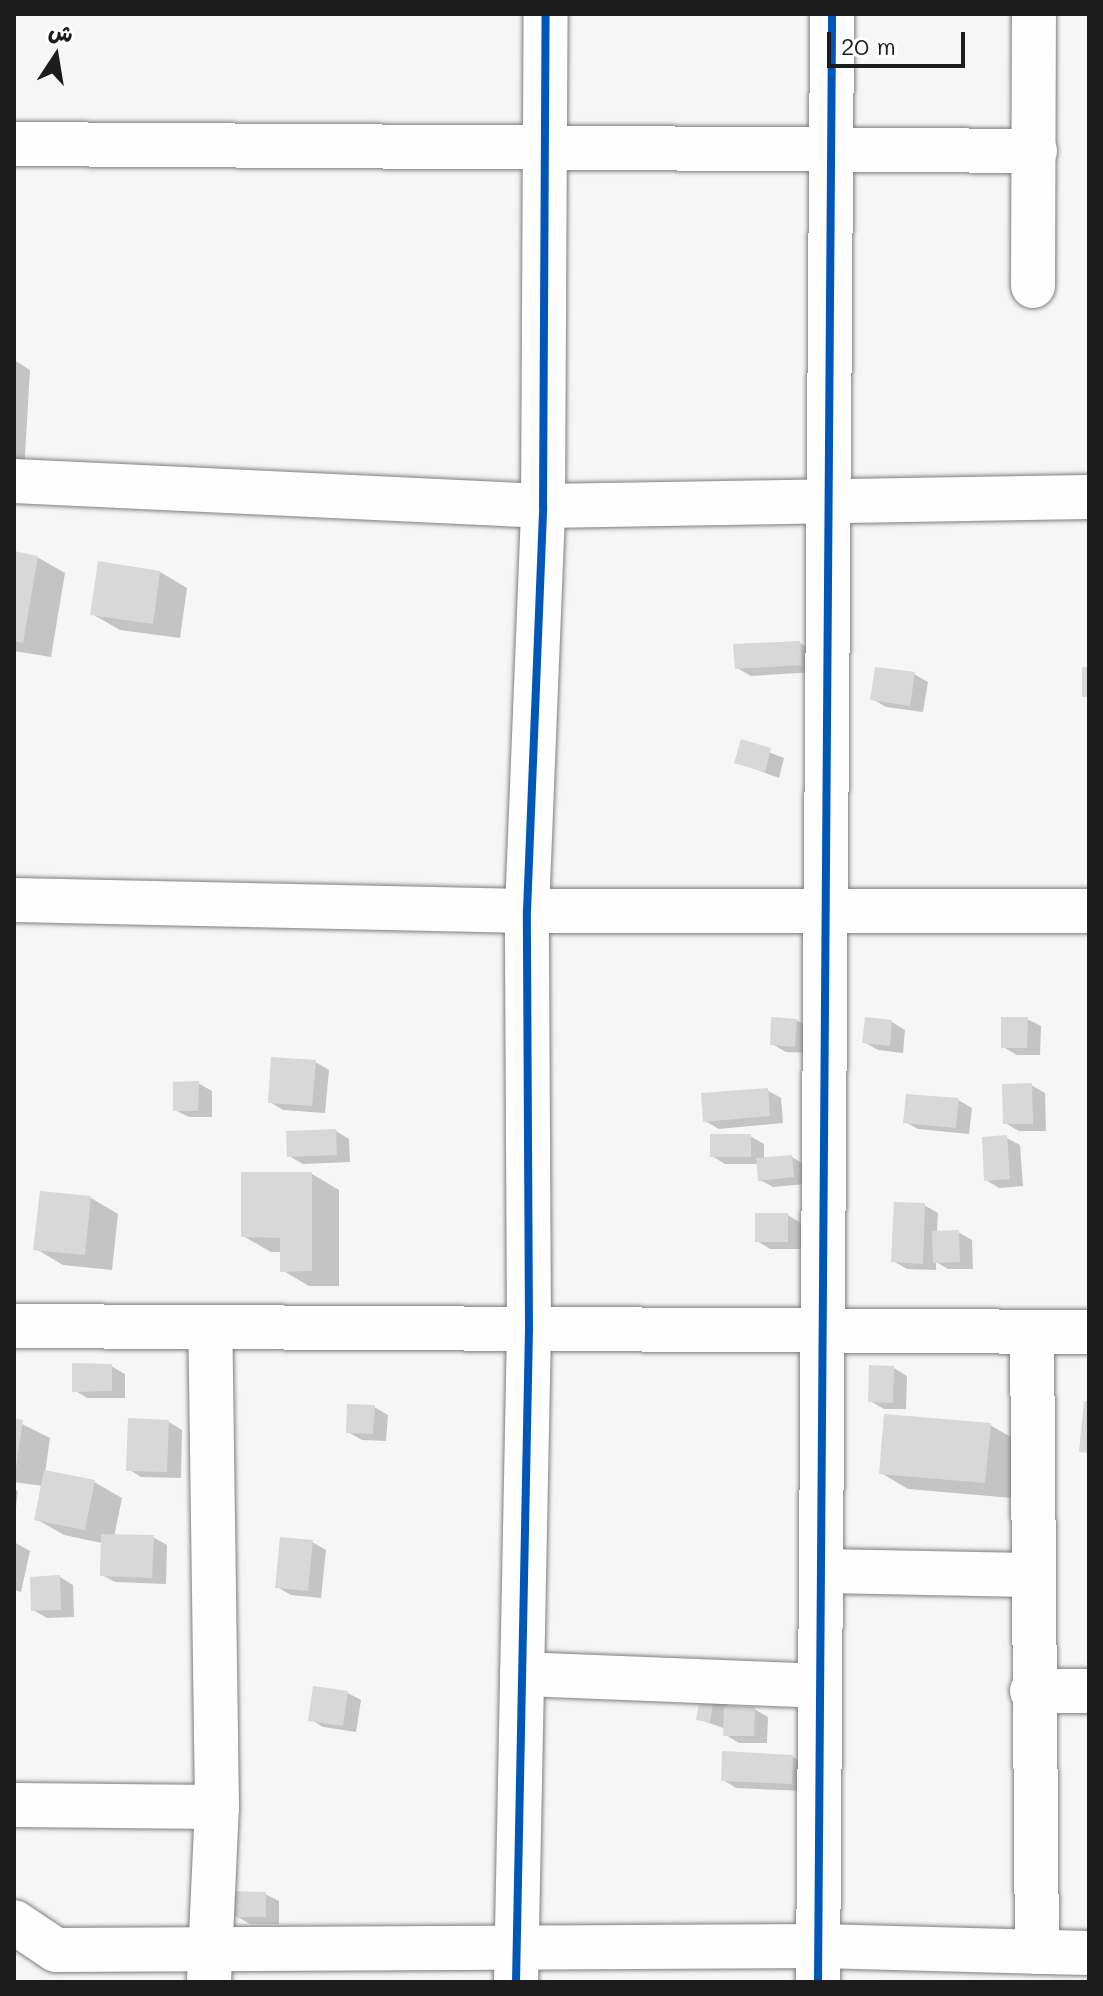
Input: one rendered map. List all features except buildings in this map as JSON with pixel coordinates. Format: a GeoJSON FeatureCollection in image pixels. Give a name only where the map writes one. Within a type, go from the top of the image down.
{"type":"FeatureCollection","features":[{"type":"Feature","properties":{"kind":"street"},"geometry":{"type":"LineString","coordinates":[[517,1965],[529,1329],[527,911],[543,506],[546,14]]}},
{"type":"Feature","properties":{"kind":"street"},"geometry":{"type":"LineString","coordinates":[[819,1964],[832,14]]}},
{"type":"Feature","properties":{"kind":"street"},"geometry":{"type":"LineString","coordinates":[[1033,286],[1034,14]]}},
{"type":"Feature","properties":{"kind":"street"},"geometry":{"type":"LineString","coordinates":[[14,144],[1035,151]]}},
{"type":"Feature","properties":{"kind":"street"},"geometry":{"type":"LineString","coordinates":[[14,481],[543,506],[1089,497]]}},
{"type":"Feature","properties":{"kind":"street"},"geometry":{"type":"LineString","coordinates":[[14,900],[527,911],[1089,911]]}},
{"type":"Feature","properties":{"kind":"street"},"geometry":{"type":"LineString","coordinates":[[14,1326],[1089,1332]]}},
{"type":"Feature","properties":{"kind":"street"},"geometry":{"type":"LineString","coordinates":[[210,1327],[217,1807],[210,1967]]}},
{"type":"Feature","properties":{"kind":"street"},"geometry":{"type":"LineString","coordinates":[[1032,1332],[1032,1691],[1037,1952]]}},
{"type":"Feature","properties":{"kind":"street"},"geometry":{"type":"LineString","coordinates":[[821,1571],[1032,1575]]}},
{"type":"Feature","properties":{"kind":"street"},"geometry":{"type":"LineString","coordinates":[[522,1674],[820,1686]]}},
{"type":"Feature","properties":{"kind":"street"},"geometry":{"type":"LineString","coordinates":[[1032,1691],[1089,1691]]}},
{"type":"Feature","properties":{"kind":"street"},"geometry":{"type":"LineString","coordinates":[[14,1805],[217,1807]]}},
{"type":"Feature","properties":{"kind":"street"},"geometry":{"type":"LineString","coordinates":[[14,1922],[56,1950],[210,1967],[819,1964],[1037,1952],[1089,1953]]}},
{"type":"Feature","properties":{"kind":"cycle path"},"geometry":{"type":"LineString","coordinates":[[516,1982],[529,1329],[527,911],[543,506],[546,14]]}},
{"type":"Feature","properties":{"kind":"cycle path"},"geometry":{"type":"LineString","coordinates":[[818,1982],[832,14]]}}]}
